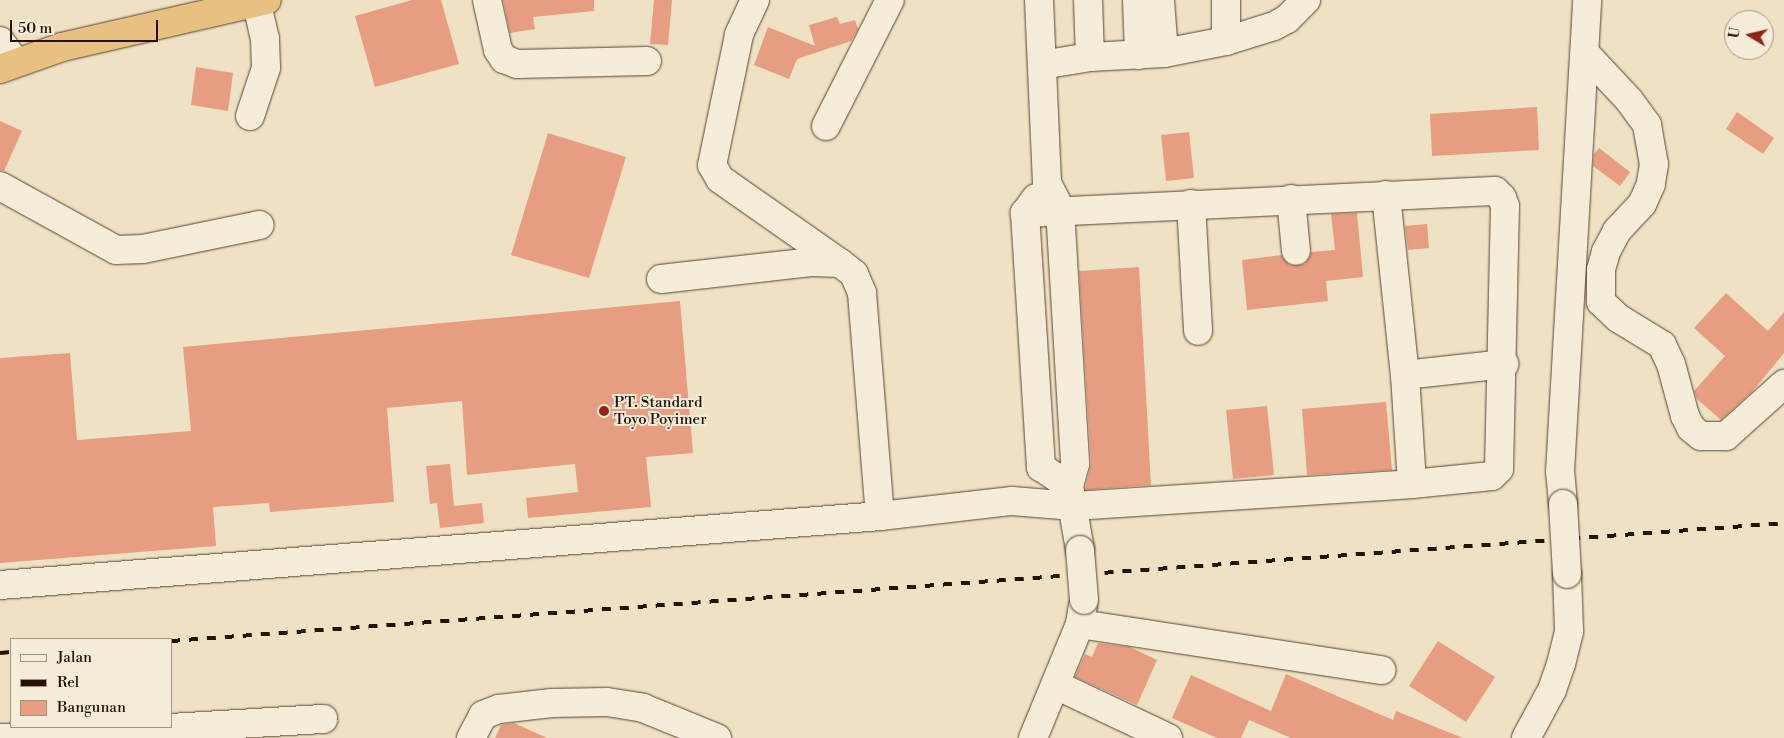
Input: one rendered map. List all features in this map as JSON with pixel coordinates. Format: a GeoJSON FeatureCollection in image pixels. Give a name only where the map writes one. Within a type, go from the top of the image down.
{"type":"FeatureCollection","features":[{"type":"Feature","properties":{"kind":"highway"},"geometry":{"type":"LineString","coordinates":[[8,66],[62,47],[259,1]]}},
{"type":"Feature","properties":{"kind":"street"},"geometry":{"type":"LineString","coordinates":[[487,0],[498,50],[504,59],[517,64],[647,61]]}},
{"type":"Feature","properties":{"kind":"street"},"geometry":{"type":"LineString","coordinates":[[754,0],[738,35],[712,165],[720,179],[854,274],[862,293],[880,516]]}},
{"type":"Feature","properties":{"kind":"street"},"geometry":{"type":"LineString","coordinates":[[826,126],[890,0]]}},
{"type":"Feature","properties":{"kind":"street"},"geometry":{"type":"LineString","coordinates":[[1033,738],[1056,685],[1082,612],[1080,550],[1071,496],[1075,464],[1060,210],[1047,182],[1040,0]]}},
{"type":"Feature","properties":{"kind":"street"},"geometry":{"type":"LineString","coordinates":[[1088,0],[1090,57]]}},
{"type":"Feature","properties":{"kind":"street"},"geometry":{"type":"LineString","coordinates":[[1137,0],[1152,54]]}},
{"type":"Feature","properties":{"kind":"street"},"geometry":{"type":"LineString","coordinates":[[1152,54],[1160,0]]}},
{"type":"Feature","properties":{"kind":"street"},"geometry":{"type":"LineString","coordinates":[[1226,0],[1226,40]]}},
{"type":"Feature","properties":{"kind":"street"},"geometry":{"type":"LineString","coordinates":[[1042,65],[1090,57],[1152,54],[1226,40],[1275,13],[1287,19],[1306,0]]}},
{"type":"Feature","properties":{"kind":"street"},"geometry":{"type":"LineString","coordinates":[[1526,738],[1552,690],[1562,664],[1569,631],[1564,504],[1560,472],[1587,0]]}},
{"type":"Feature","properties":{"kind":"street"},"geometry":{"type":"LineString","coordinates":[[250,116],[266,68],[265,39],[259,1]]}},
{"type":"Feature","properties":{"kind":"street"},"geometry":{"type":"LineString","coordinates":[[0,41],[8,66]]}},
{"type":"Feature","properties":{"kind":"street"},"geometry":{"type":"LineString","coordinates":[[1585,53],[1629,100],[1647,125],[1654,164],[1651,184],[1642,204],[1617,231],[1606,252],[1601,270],[1601,302],[1618,318],[1662,346],[1671,364],[1685,416],[1691,428],[1701,436],[1726,436],[1784,384]]}},
{"type":"Feature","properties":{"kind":"street"},"geometry":{"type":"LineString","coordinates":[[1047,182],[1025,213],[1041,467],[1071,496]]}},
{"type":"Feature","properties":{"kind":"street"},"geometry":{"type":"LineString","coordinates":[[0,186],[116,250],[136,251],[260,225]]}},
{"type":"Feature","properties":{"kind":"street"},"geometry":{"type":"LineString","coordinates":[[0,586],[880,516],[1071,496],[1412,484],[1492,476],[1499,469],[1504,364],[1505,206],[1502,198],[1486,190],[1025,213]]}},
{"type":"Feature","properties":{"kind":"street"},"geometry":{"type":"LineString","coordinates":[[1386,195],[1405,375],[1412,484]]}},
{"type":"Feature","properties":{"kind":"street"},"geometry":{"type":"LineString","coordinates":[[1292,199],[1296,251]]}},
{"type":"Feature","properties":{"kind":"street"},"geometry":{"type":"LineString","coordinates":[[1191,204],[1198,331]]}},
{"type":"Feature","properties":{"kind":"street"},"geometry":{"type":"LineString","coordinates":[[661,279],[759,266],[813,262],[840,263]]}},
{"type":"Feature","properties":{"kind":"street"},"geometry":{"type":"LineString","coordinates":[[1405,375],[1504,364]]}},
{"type":"Feature","properties":{"kind":"street"},"geometry":{"type":"LineString","coordinates":[[1082,612],[1382,670]]}},
{"type":"Feature","properties":{"kind":"street"},"geometry":{"type":"LineString","coordinates":[[1056,685],[1136,731],[1168,738]]}},
{"type":"Feature","properties":{"kind":"street"},"geometry":{"type":"LineString","coordinates":[[471,738],[483,716],[499,709],[552,703],[607,702],[643,708],[717,738]]}},
{"type":"Feature","properties":{"kind":"street"},"geometry":{"type":"LineString","coordinates":[[2,738],[167,733],[323,720]]}},
{"type":"Feature","properties":{"kind":"building"},"geometry":{"type":"Polygon","coordinates":[[[412,0],[441,0],[459,64],[375,87],[355,16],[412,0]]]}},
{"type":"Feature","properties":{"kind":"building"},"geometry":{"type":"Polygon","coordinates":[[[503,0],[594,0],[594,11],[533,17],[535,29],[510,33],[503,0]]]}},
{"type":"Feature","properties":{"kind":"building"},"geometry":{"type":"Polygon","coordinates":[[[654,0],[672,0],[668,45],[650,44],[654,0]]]}},
{"type":"Feature","properties":{"kind":"building"},"geometry":{"type":"Polygon","coordinates":[[[837,17],[840,24],[855,20],[858,29],[851,41],[797,59],[789,79],[754,65],[768,27],[815,46],[809,25],[837,17]]]}},
{"type":"Feature","properties":{"kind":"building"},"geometry":{"type":"Polygon","coordinates":[[[196,67],[233,73],[228,111],[191,105],[196,67]]]}},
{"type":"Feature","properties":{"kind":"building"},"geometry":{"type":"Polygon","coordinates":[[[1537,107],[1539,150],[1432,156],[1430,114],[1537,107]]]}},
{"type":"Feature","properties":{"kind":"building"},"geometry":{"type":"Polygon","coordinates":[[[1737,112],[1774,138],[1763,154],[1726,129],[1737,112]]]}},
{"type":"Feature","properties":{"kind":"building"},"geometry":{"type":"Polygon","coordinates":[[[0,121],[22,131],[4,171],[0,170],[0,121]]]}},
{"type":"Feature","properties":{"kind":"building"},"geometry":{"type":"Polygon","coordinates":[[[1189,132],[1194,178],[1166,181],[1161,135],[1189,132]]]}},
{"type":"Feature","properties":{"kind":"building"},"geometry":{"type":"Polygon","coordinates":[[[548,133],[626,157],[589,278],[511,255],[548,133]]]}},
{"type":"Feature","properties":{"kind":"building"},"geometry":{"type":"Polygon","coordinates":[[[1599,148],[1630,172],[1620,186],[1593,166],[1594,154],[1599,148]]]}},
{"type":"Feature","properties":{"kind":"building"},"geometry":{"type":"Polygon","coordinates":[[[1357,213],[1363,277],[1326,281],[1328,301],[1247,310],[1242,260],[1281,255],[1290,265],[1305,264],[1311,252],[1335,250],[1331,214],[1357,213]]]}},
{"type":"Feature","properties":{"kind":"building"},"geometry":{"type":"Polygon","coordinates":[[[1427,224],[1429,248],[1408,250],[1405,226],[1427,224]]]}},
{"type":"Feature","properties":{"kind":"building"},"geometry":{"type":"Polygon","coordinates":[[[1139,267],[1151,485],[1085,490],[1091,463],[1079,271],[1139,267]]]}},
{"type":"Feature","properties":{"kind":"building"},"geometry":{"type":"Polygon","coordinates":[[[1726,293],[1768,331],[1784,312],[1784,353],[1752,392],[1721,420],[1697,399],[1694,391],[1725,356],[1694,328],[1726,293]]]}},
{"type":"Feature","properties":{"kind":"building"},"geometry":{"type":"Polygon","coordinates":[[[680,301],[693,453],[646,457],[651,507],[528,518],[526,498],[578,492],[575,464],[467,475],[462,401],[387,408],[394,502],[270,512],[269,503],[213,507],[216,546],[0,563],[0,358],[70,353],[77,440],[191,431],[183,347],[680,301]]]}},
{"type":"Feature","properties":{"kind":"building"},"geometry":{"type":"Polygon","coordinates":[[[1386,402],[1392,470],[1307,475],[1302,409],[1386,402]]]}},
{"type":"Feature","properties":{"kind":"building"},"geometry":{"type":"Polygon","coordinates":[[[1267,406],[1274,475],[1233,479],[1226,410],[1267,406]]]}},
{"type":"Feature","properties":{"kind":"building"},"geometry":{"type":"Polygon","coordinates":[[[450,464],[454,506],[482,503],[484,523],[440,528],[437,503],[430,504],[426,466],[450,464]]]}},
{"type":"Feature","properties":{"kind":"building"},"geometry":{"type":"Polygon","coordinates":[[[1438,641],[1495,677],[1466,722],[1409,686],[1438,641]]]}},
{"type":"Feature","properties":{"kind":"building"},"geometry":{"type":"Polygon","coordinates":[[[1098,643],[1130,647],[1157,660],[1137,705],[1075,677],[1085,654],[1092,657],[1098,643]]]}},
{"type":"Feature","properties":{"kind":"building"},"geometry":{"type":"Polygon","coordinates":[[[1286,674],[1393,720],[1396,711],[1463,738],[1291,738],[1249,720],[1241,738],[1217,738],[1172,718],[1191,675],[1271,711],[1286,674]]]}},
{"type":"Feature","properties":{"kind":"building"},"geometry":{"type":"Polygon","coordinates":[[[514,723],[547,738],[495,738],[501,725],[514,723]]]}},
{"type":"Feature","properties":{"kind":"railway"},"geometry":{"type":"LineString","coordinates":[[172,641],[1784,523]]}},
{"type":"Feature","properties":{"kind":"railway"},"geometry":{"type":"LineString","coordinates":[[0,653],[10,652]]}},
{"type":"Feature","properties":{"kind":"place","name":"PT. Standard Toyo Poyimer"},"geometry":{"type":"Point","coordinates":[604,411]}}]}
